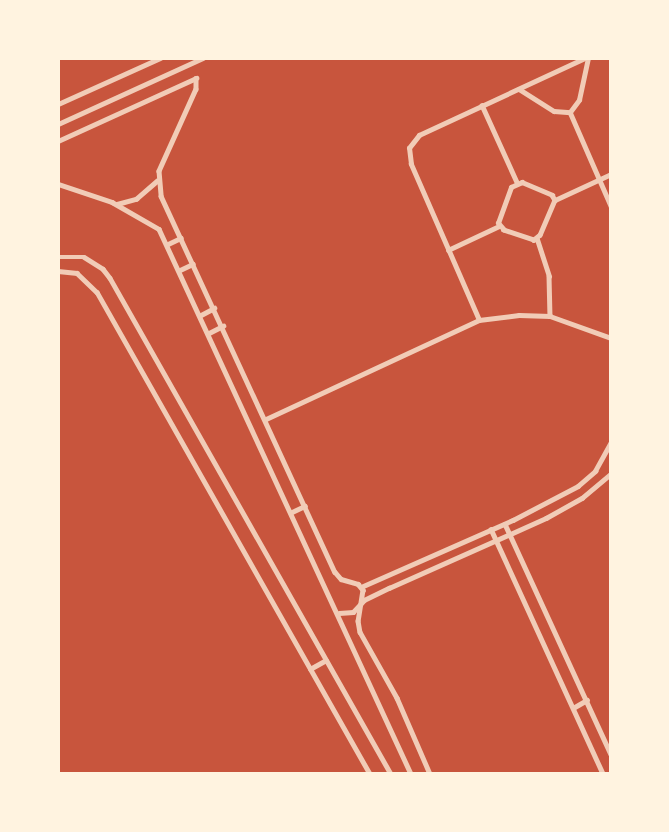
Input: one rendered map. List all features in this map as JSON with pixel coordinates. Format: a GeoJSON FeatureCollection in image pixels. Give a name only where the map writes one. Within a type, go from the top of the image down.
{"type":"FeatureCollection","features":[{"type":"Feature","properties":{"kind":"street"},"geometry":{"type":"LineString","coordinates":[[58,104],[160,58]]}},
{"type":"Feature","properties":{"kind":"street"},"geometry":{"type":"LineString","coordinates":[[58,124],[203,58]]}},
{"type":"Feature","properties":{"kind":"street"},"geometry":{"type":"LineString","coordinates":[[479,320],[411,164],[409,148],[419,135],[587,58]]}},
{"type":"Feature","properties":{"kind":"street"},"geometry":{"type":"LineString","coordinates":[[570,112],[579,100],[587,58]]}},
{"type":"Feature","properties":{"kind":"street"},"geometry":{"type":"LineString","coordinates":[[58,141],[196,78],[196,89],[161,165],[158,181],[160,195],[337,576],[361,587],[505,524],[578,486],[595,471],[611,442]]}},
{"type":"Feature","properties":{"kind":"street"},"geometry":{"type":"LineString","coordinates":[[518,88],[554,111],[570,112]]}},
{"type":"Feature","properties":{"kind":"street"},"geometry":{"type":"LineString","coordinates":[[482,105],[517,182],[552,195],[555,200]]}},
{"type":"Feature","properties":{"kind":"street"},"geometry":{"type":"LineString","coordinates":[[570,112],[611,206]]}},
{"type":"Feature","properties":{"kind":"street"},"geometry":{"type":"LineString","coordinates":[[550,316],[549,276],[537,238],[555,200],[611,174]]}},
{"type":"Feature","properties":{"kind":"street"},"geometry":{"type":"LineString","coordinates":[[117,204],[144,195],[158,181]]}},
{"type":"Feature","properties":{"kind":"street"},"geometry":{"type":"LineString","coordinates":[[517,182],[511,187],[497,220],[499,226],[528,239],[537,238]]}},
{"type":"Feature","properties":{"kind":"street"},"geometry":{"type":"LineString","coordinates":[[58,184],[117,204],[154,225],[168,244],[411,774]]}},
{"type":"Feature","properties":{"kind":"street"},"geometry":{"type":"LineString","coordinates":[[448,250],[499,226]]}},
{"type":"Feature","properties":{"kind":"street"},"geometry":{"type":"LineString","coordinates":[[168,244],[181,238]]}},
{"type":"Feature","properties":{"kind":"street"},"geometry":{"type":"LineString","coordinates":[[58,257],[84,257],[103,269],[110,278],[391,774]]}},
{"type":"Feature","properties":{"kind":"street"},"geometry":{"type":"LineString","coordinates":[[180,270],[193,264]]}},
{"type":"Feature","properties":{"kind":"street"},"geometry":{"type":"LineString","coordinates":[[58,271],[76,273],[97,292],[370,774]]}},
{"type":"Feature","properties":{"kind":"street"},"geometry":{"type":"LineString","coordinates":[[201,315],[215,309]]}},
{"type":"Feature","properties":{"kind":"street"},"geometry":{"type":"LineString","coordinates":[[266,419],[479,320],[519,315],[550,316],[611,338]]}},
{"type":"Feature","properties":{"kind":"street"},"geometry":{"type":"LineString","coordinates":[[209,333],[223,326]]}},
{"type":"Feature","properties":{"kind":"street"},"geometry":{"type":"LineString","coordinates":[[339,613],[353,612],[363,600],[567,507],[611,474]]}},
{"type":"Feature","properties":{"kind":"street"},"geometry":{"type":"LineString","coordinates":[[292,512],[305,506]]}},
{"type":"Feature","properties":{"kind":"street"},"geometry":{"type":"LineString","coordinates":[[505,524],[611,754]]}},
{"type":"Feature","properties":{"kind":"street"},"geometry":{"type":"LineString","coordinates":[[491,529],[603,774]]}},
{"type":"Feature","properties":{"kind":"street"},"geometry":{"type":"LineString","coordinates":[[384,577],[388,588]]}},
{"type":"Feature","properties":{"kind":"street"},"geometry":{"type":"LineString","coordinates":[[361,587],[363,600],[358,621],[360,632],[392,688],[430,774]]}},
{"type":"Feature","properties":{"kind":"street"},"geometry":{"type":"LineString","coordinates":[[310,669],[326,660]]}},
{"type":"Feature","properties":{"kind":"street"},"geometry":{"type":"LineString","coordinates":[[573,708],[587,700]]}}]}
